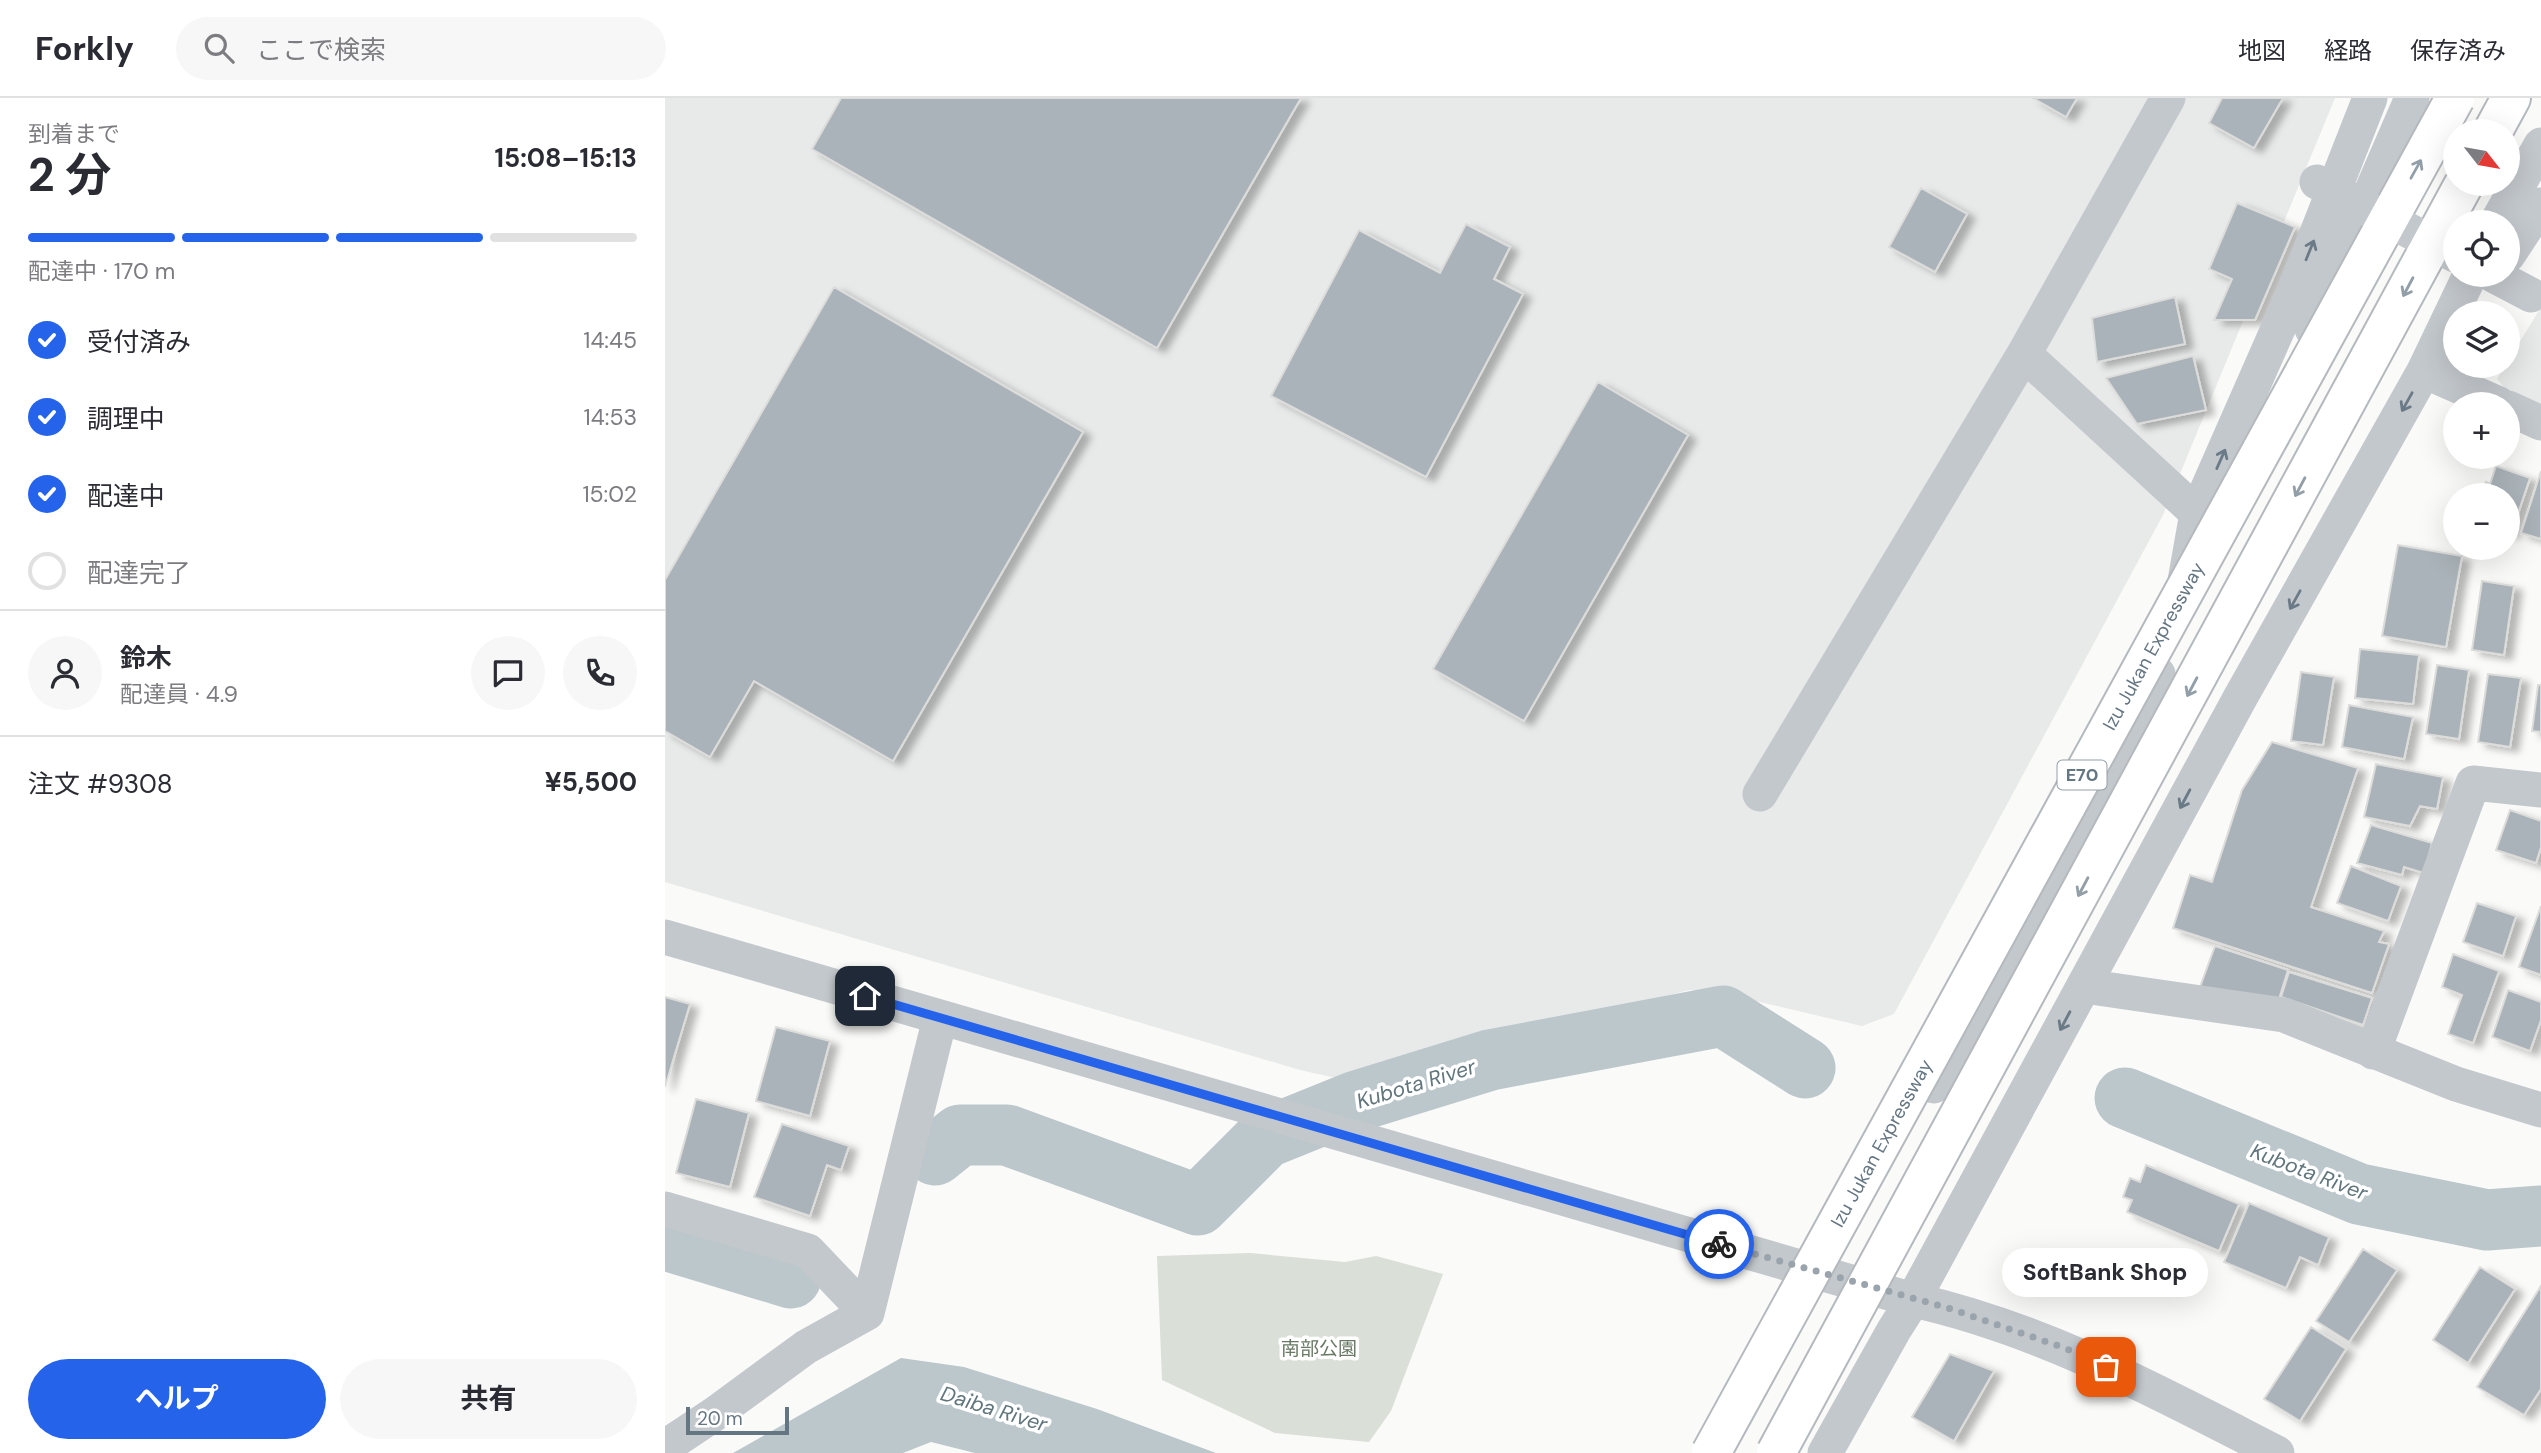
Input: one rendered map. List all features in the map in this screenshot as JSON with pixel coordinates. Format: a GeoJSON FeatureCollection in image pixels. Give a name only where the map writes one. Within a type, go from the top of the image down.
{"type":"FeatureCollection","features":[{"type":"Feature","properties":{"kind":"highway","name":"Izu Jukan Expressway"},"geometry":{"type":"LineString","coordinates":[[1711,1453],[2455,98]]}},
{"type":"Feature","properties":{"kind":"highway"},"geometry":{"type":"LineString","coordinates":[[2500,119],[2511,98]]}},
{"type":"Feature","properties":{"kind":"highway","name":"E70"},"geometry":{"type":"LineString","coordinates":[[1776,1453],[2457,196]]}},
{"type":"Feature","properties":{"kind":"street"},"geometry":{"type":"LineString","coordinates":[[1761,794],[2024,354],[2168,98]]}},
{"type":"Feature","properties":{"kind":"street"},"geometry":{"type":"LineString","coordinates":[[2173,643],[2197,513],[2292,297],[2370,98]]}},
{"type":"Feature","properties":{"kind":"street"},"geometry":{"type":"LineString","coordinates":[[1730,1453],[1826,1275],[2105,784],[2251,475],[2372,184],[2412,98]]}},
{"type":"Feature","properties":{"kind":"street"},"geometry":{"type":"LineString","coordinates":[[2504,210],[2541,145]]}},
{"type":"Feature","properties":{"kind":"street"},"geometry":{"type":"LineString","coordinates":[[2317,182],[2443,249]]}},
{"type":"Feature","properties":{"kind":"street"},"geometry":{"type":"LineString","coordinates":[[2520,237],[2541,205]]}},
{"type":"Feature","properties":{"kind":"street"},"geometry":{"type":"LineString","coordinates":[[1825,1453],[1913,1300],[2240,698],[2424,371],[2464,287]]}},
{"type":"Feature","properties":{"kind":"street"},"geometry":{"type":"LineString","coordinates":[[2516,287],[2531,295]]}},
{"type":"Feature","properties":{"kind":"street"},"geometry":{"type":"LineString","coordinates":[[2424,371],[2443,345]]}},
{"type":"Feature","properties":{"kind":"street"},"geometry":{"type":"LineString","coordinates":[[2024,354],[2197,513]]}},
{"type":"Feature","properties":{"kind":"street"},"geometry":{"type":"LineString","coordinates":[[2424,371],[2472,392]]}},
{"type":"Feature","properties":{"kind":"street"},"geometry":{"type":"LineString","coordinates":[[2520,413],[2541,423]]}},
{"type":"Feature","properties":{"kind":"street"},"geometry":{"type":"LineString","coordinates":[[2373,1052],[2473,783],[2541,790]]}},
{"type":"Feature","properties":{"kind":"street"},"geometry":{"type":"LineString","coordinates":[[665,937],[1826,1275],[1945,1307],[2065,1348],[2167,1396],[2277,1453]]}},
{"type":"Feature","properties":{"kind":"street"},"geometry":{"type":"LineString","coordinates":[[2084,986],[2284,1015],[2456,1084],[2539,1103]]}},
{"type":"Feature","properties":{"kind":"street"},"geometry":{"type":"LineString","coordinates":[[665,1447],[807,1347],[867,1313],[940,1018]]}},
{"type":"Feature","properties":{"kind":"street"},"geometry":{"type":"LineString","coordinates":[[665,1209],[808,1251],[867,1313]]}},
{"type":"Feature","properties":{"kind":"shaded area"},"geometry":{"type":"Polygon","coordinates":[[[665,98],[2335,98],[2163,515],[1894,1014],[1862,1026],[1717,992],[1689,990],[1345,1080],[1300,1070],[665,882],[665,98]]]}},
{"type":"Feature","properties":{"kind":"shaded area"},"geometry":{"type":"Polygon","coordinates":[[[2541,307],[2541,411],[2520,399],[2520,392],[2507,391],[2497,379],[2520,378],[2520,341],[2541,307]]]}},
{"type":"Feature","properties":{"kind":"green space","name":"南部公園"},"geometry":{"type":"Polygon","coordinates":[[[1250,1253],[1345,1262],[1376,1256],[1443,1274],[1391,1411],[1369,1442],[1275,1433],[1162,1380],[1157,1256],[1250,1253]]]}},
{"type":"Feature","properties":{"kind":"water","name":"Daiba River"},"geometry":{"type":"Polygon","coordinates":[[[901,1358],[964,1367],[1097,1409],[1216,1453],[975,1453],[931,1442],[903,1453],[733,1453],[901,1358]]]}},
{"type":"Feature","properties":{"kind":"building"},"geometry":{"type":"Polygon","coordinates":[[[841,98],[1301,98],[1157,348],[812,149],[841,98]]]}},
{"type":"Feature","properties":{"kind":"building"},"geometry":{"type":"Polygon","coordinates":[[[2033,98],[2077,98],[2066,117],[2033,98]]]}},
{"type":"Feature","properties":{"kind":"building"},"geometry":{"type":"Polygon","coordinates":[[[2222,98],[2283,98],[2254,148],[2209,123],[2222,98]]]}},
{"type":"Feature","properties":{"kind":"building"},"geometry":{"type":"Polygon","coordinates":[[[1921,188],[1967,214],[1935,272],[1889,247],[1921,188]]]}},
{"type":"Feature","properties":{"kind":"building"},"geometry":{"type":"Polygon","coordinates":[[[2237,203],[2295,227],[2255,320],[2214,320],[2232,279],[2209,269],[2237,203]]]}},
{"type":"Feature","properties":{"kind":"building"},"geometry":{"type":"Polygon","coordinates":[[[1466,224],[1510,247],[1494,279],[1523,294],[1426,477],[1271,396],[1359,230],[1440,273],[1466,224]]]}},
{"type":"Feature","properties":{"kind":"building"},"geometry":{"type":"Polygon","coordinates":[[[834,287],[1083,432],[893,761],[754,681],[710,757],[665,731],[665,580],[834,287]]]}},
{"type":"Feature","properties":{"kind":"building"},"geometry":{"type":"Polygon","coordinates":[[[2175,297],[2185,344],[2097,362],[2092,318],[2175,297]]]}},
{"type":"Feature","properties":{"kind":"building"},"geometry":{"type":"Polygon","coordinates":[[[2193,356],[2206,410],[2137,424],[2106,378],[2193,356]]]}},
{"type":"Feature","properties":{"kind":"building"},"geometry":{"type":"Polygon","coordinates":[[[1598,382],[1688,435],[1524,721],[1433,669],[1598,382]]]}},
{"type":"Feature","properties":{"kind":"building"},"geometry":{"type":"Polygon","coordinates":[[[2495,469],[2504,469],[2530,478],[2520,507],[2520,483],[2490,483],[2495,469]]]}},
{"type":"Feature","properties":{"kind":"building"},"geometry":{"type":"Polygon","coordinates":[[[2541,471],[2541,539],[2521,533],[2541,471]]]}},
{"type":"Feature","properties":{"kind":"building"},"geometry":{"type":"Polygon","coordinates":[[[2398,545],[2443,553],[2443,560],[2461,560],[2446,647],[2382,636],[2398,545]]]}},
{"type":"Feature","properties":{"kind":"building"},"geometry":{"type":"Polygon","coordinates":[[[2482,581],[2514,586],[2504,655],[2472,650],[2482,581]]]}},
{"type":"Feature","properties":{"kind":"building"},"geometry":{"type":"Polygon","coordinates":[[[2360,649],[2419,655],[2413,704],[2355,698],[2360,649]]]}},
{"type":"Feature","properties":{"kind":"building"},"geometry":{"type":"Polygon","coordinates":[[[2437,665],[2469,670],[2459,739],[2426,734],[2437,665]]]}},
{"type":"Feature","properties":{"kind":"building"},"geometry":{"type":"Polygon","coordinates":[[[2301,672],[2334,677],[2323,745],[2291,741],[2301,672]]]}},
{"type":"Feature","properties":{"kind":"building"},"geometry":{"type":"Polygon","coordinates":[[[2488,674],[2521,678],[2510,747],[2478,742],[2488,674]]]}},
{"type":"Feature","properties":{"kind":"building"},"geometry":{"type":"Polygon","coordinates":[[[2538,685],[2541,685],[2541,732],[2532,731],[2538,685]]]}},
{"type":"Feature","properties":{"kind":"building"},"geometry":{"type":"Polygon","coordinates":[[[2349,705],[2413,717],[2404,759],[2342,747],[2349,705]]]}},
{"type":"Feature","properties":{"kind":"building"},"geometry":{"type":"Polygon","coordinates":[[[2272,742],[2358,768],[2311,907],[2384,931],[2379,942],[2389,944],[2372,993],[2173,928],[2190,875],[2212,882],[2242,790],[2272,742]]]}},
{"type":"Feature","properties":{"kind":"building"},"geometry":{"type":"Polygon","coordinates":[[[2376,764],[2443,777],[2437,809],[2420,806],[2410,826],[2364,817],[2376,764]]]}},
{"type":"Feature","properties":{"kind":"building"},"geometry":{"type":"Polygon","coordinates":[[[2510,810],[2541,821],[2541,847],[2536,863],[2496,850],[2510,810]]]}},
{"type":"Feature","properties":{"kind":"building"},"geometry":{"type":"Polygon","coordinates":[[[2371,825],[2432,843],[2424,873],[2404,867],[2402,875],[2357,863],[2371,825]]]}},
{"type":"Feature","properties":{"kind":"building"},"geometry":{"type":"Polygon","coordinates":[[[2351,866],[2401,886],[2388,921],[2337,903],[2351,866]]]}},
{"type":"Feature","properties":{"kind":"building"},"geometry":{"type":"Polygon","coordinates":[[[2477,903],[2516,916],[2503,956],[2463,942],[2477,903]]]}},
{"type":"Feature","properties":{"kind":"building"},"geometry":{"type":"Polygon","coordinates":[[[2541,906],[2541,975],[2519,967],[2541,906]]]}},
{"type":"Feature","properties":{"kind":"building"},"geometry":{"type":"Polygon","coordinates":[[[2215,946],[2288,970],[2279,999],[2200,987],[2215,946]]]}},
{"type":"Feature","properties":{"kind":"building"},"geometry":{"type":"Polygon","coordinates":[[[2453,954],[2499,971],[2473,1043],[2448,1034],[2462,995],[2442,987],[2453,954]]]}},
{"type":"Feature","properties":{"kind":"building"},"geometry":{"type":"Polygon","coordinates":[[[2289,972],[2372,998],[2363,1025],[2281,997],[2289,972]]]}},
{"type":"Feature","properties":{"kind":"building"},"geometry":{"type":"Polygon","coordinates":[[[2508,990],[2541,1002],[2541,1020],[2530,1051],[2492,1037],[2508,990]]]}},
{"type":"Feature","properties":{"kind":"building"},"geometry":{"type":"Polygon","coordinates":[[[665,997],[690,1004],[665,1087],[665,997]]]}},
{"type":"Feature","properties":{"kind":"building"},"geometry":{"type":"Polygon","coordinates":[[[776,1027],[830,1041],[810,1116],[756,1101],[776,1027]]]}},
{"type":"Feature","properties":{"kind":"building"},"geometry":{"type":"Polygon","coordinates":[[[696,1099],[749,1113],[730,1187],[676,1173],[696,1099]]]}},
{"type":"Feature","properties":{"kind":"building"},"geometry":{"type":"Polygon","coordinates":[[[782,1124],[849,1146],[841,1170],[827,1165],[810,1216],[754,1197],[782,1124]]]}},
{"type":"Feature","properties":{"kind":"building"},"geometry":{"type":"Polygon","coordinates":[[[2146,1165],[2239,1204],[2219,1251],[2127,1212],[2132,1200],[2123,1197],[2130,1178],[2140,1182],[2146,1165]]]}},
{"type":"Feature","properties":{"kind":"building"},"geometry":{"type":"Polygon","coordinates":[[[2249,1203],[2329,1237],[2318,1265],[2300,1257],[2286,1288],[2224,1262],[2249,1203]]]}},
{"type":"Feature","properties":{"kind":"building"},"geometry":{"type":"Polygon","coordinates":[[[2363,1249],[2397,1270],[2349,1342],[2316,1321],[2363,1249]]]}},
{"type":"Feature","properties":{"kind":"building"},"geometry":{"type":"Polygon","coordinates":[[[2480,1267],[2515,1289],[2468,1363],[2433,1340],[2480,1267]]]}},
{"type":"Feature","properties":{"kind":"building"},"geometry":{"type":"Polygon","coordinates":[[[2541,1286],[2541,1389],[2524,1415],[2477,1387],[2541,1286]]]}},
{"type":"Feature","properties":{"kind":"building"},"geometry":{"type":"Polygon","coordinates":[[[2311,1327],[2346,1349],[2300,1421],[2264,1399],[2311,1327]]]}},
{"type":"Feature","properties":{"kind":"building"},"geometry":{"type":"Polygon","coordinates":[[[1950,1354],[1994,1371],[1954,1441],[1912,1417],[1950,1354]]]}},
{"type":"Feature","properties":{"kind":"waterway","name":"Kubota River"},"geometry":{"type":"LineString","coordinates":[[935,1155],[960,1135],[1007,1135],[1198,1205],[1265,1138],[1354,1102],[1490,1060],[1723,1016],[1805,1068]]}},
{"type":"Feature","properties":{"kind":"waterway","name":"Kubota River"},"geometry":{"type":"LineString","coordinates":[[2125,1098],[2359,1194],[2487,1220],[2541,1216]]}},
{"type":"Feature","properties":{"kind":"waterway","name":"Kubota River"},"geometry":{"type":"LineString","coordinates":[[665,1240],[791,1278]]}},
{"type":"Feature","properties":{"kind":"way so far"},"geometry":{"type":"LineString","coordinates":[[1719,1244],[1945,1307],[2065,1348],[2106,1367]]}},
{"type":"Feature","properties":{"kind":"place","name":"SoftBank Shop"},"geometry":{"type":"Point","coordinates":[2106,1367]}},
{"type":"Feature","properties":{"kind":"route"},"geometry":{"type":"LineString","coordinates":[[865,996],[1719,1244]]}}]}
